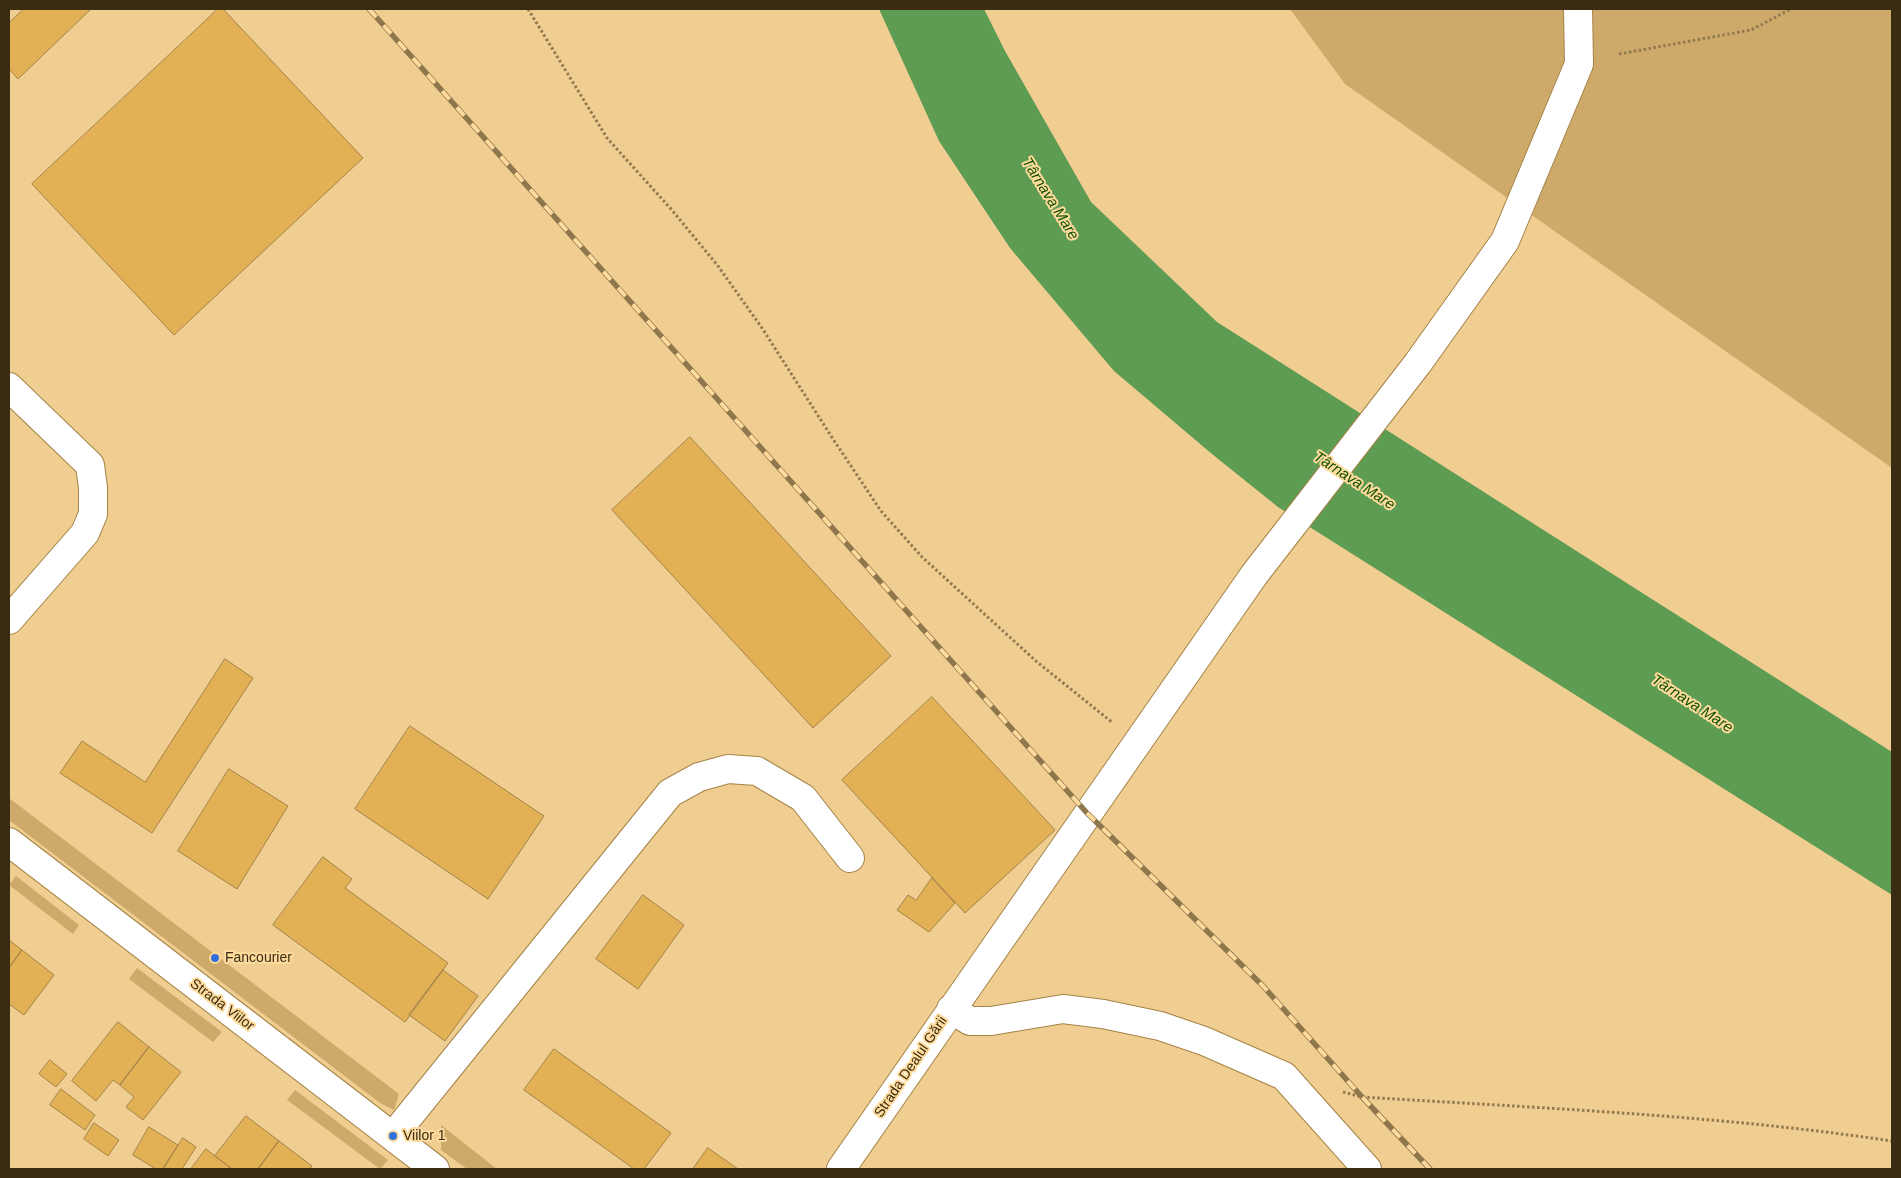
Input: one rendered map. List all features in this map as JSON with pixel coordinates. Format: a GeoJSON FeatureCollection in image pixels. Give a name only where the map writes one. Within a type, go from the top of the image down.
{"type":"FeatureCollection","features":[{"type":"Feature","properties":{"kind":"street"},"geometry":{"type":"LineString","coordinates":[[951,1009],[1254,575],[1418,363],[1505,241],[1579,64],[1578,9]]}},
{"type":"Feature","properties":{"kind":"street"},"geometry":{"type":"LineString","coordinates":[[9,387],[90,465],[93,488],[93,514],[85,533],[9,620]]}},
{"type":"Feature","properties":{"kind":"street"},"geometry":{"type":"LineString","coordinates":[[393,1136],[670,793],[699,777],[728,769],[757,771],[803,798],[850,858]]}},
{"type":"Feature","properties":{"kind":"street","name":"Strada Viilor"},"geometry":{"type":"LineString","coordinates":[[9,842],[435,1169]]}},
{"type":"Feature","properties":{"kind":"street","name":"Strada Dealul Gării"},"geometry":{"type":"LineString","coordinates":[[841,1169],[951,1009],[970,1020],[991,1021],[1063,1009],[1103,1014],[1160,1026],[1204,1041],[1284,1076],[1367,1169]]}},
{"type":"Feature","properties":{"kind":"path"},"geometry":{"type":"LineString","coordinates":[[528,9],[607,138],[671,209],[718,266],[762,328],[833,440],[881,511],[922,557],[1037,662],[1137,742]]}},
{"type":"Feature","properties":{"kind":"path"},"geometry":{"type":"LineString","coordinates":[[1619,54],[1751,30],[1791,9]]}},
{"type":"Feature","properties":{"kind":"path"},"geometry":{"type":"LineString","coordinates":[[1336,1090],[1362,1097],[1702,1119],[1892,1141]]}},
{"type":"Feature","properties":{"kind":"shaded area"},"geometry":{"type":"Polygon","coordinates":[[[1290,9],[1892,9],[1892,468],[1345,84],[1290,9]]]}},
{"type":"Feature","properties":{"kind":"shaded area"},"geometry":{"type":"Polygon","coordinates":[[[9,798],[399,1094],[394,1110],[380,1103],[9,820],[9,798]]]}},
{"type":"Feature","properties":{"kind":"shaded area"},"geometry":{"type":"Polygon","coordinates":[[[16,876],[79,925],[73,934],[9,885],[16,876]]]}},
{"type":"Feature","properties":{"kind":"shaded area"},"geometry":{"type":"Polygon","coordinates":[[[137,968],[222,1032],[213,1042],[129,979],[137,968]]]}},
{"type":"Feature","properties":{"kind":"shaded area"},"geometry":{"type":"Polygon","coordinates":[[[295,1090],[388,1160],[380,1169],[287,1100],[295,1090]]]}},
{"type":"Feature","properties":{"kind":"shaded area"},"geometry":{"type":"Polygon","coordinates":[[[441,1125],[497,1169],[467,1169],[441,1150],[441,1125]]]}},
{"type":"Feature","properties":{"kind":"water","name":"Târnava Mare"},"geometry":{"type":"Polygon","coordinates":[[[879,9],[984,9],[1005,51],[1091,202],[1217,322],[1892,752],[1892,895],[1278,507],[1114,371],[1010,248],[939,141],[879,9]]]}},
{"type":"Feature","properties":{"kind":"building"},"geometry":{"type":"Polygon","coordinates":[[[24,9],[91,9],[18,79],[9,69],[9,23],[24,9]]]}},
{"type":"Feature","properties":{"kind":"building"},"geometry":{"type":"Polygon","coordinates":[[[218,9],[223,9],[363,158],[174,335],[32,184],[218,9]]]}},
{"type":"Feature","properties":{"kind":"building"},"geometry":{"type":"Polygon","coordinates":[[[690,437],[891,656],[813,728],[612,510],[690,437]]]}},
{"type":"Feature","properties":{"kind":"building"},"geometry":{"type":"Polygon","coordinates":[[[225,659],[253,678],[152,833],[60,773],[82,741],[145,782],[225,659]]]}},
{"type":"Feature","properties":{"kind":"building"},"geometry":{"type":"Polygon","coordinates":[[[932,697],[1055,830],[965,913],[842,780],[932,697]]]}},
{"type":"Feature","properties":{"kind":"building"},"geometry":{"type":"Polygon","coordinates":[[[410,726],[544,816],[488,899],[355,809],[410,726]]]}},
{"type":"Feature","properties":{"kind":"building"},"geometry":{"type":"Polygon","coordinates":[[[229,769],[288,806],[237,889],[178,851],[229,769]]]}},
{"type":"Feature","properties":{"kind":"building"},"geometry":{"type":"Polygon","coordinates":[[[323,857],[352,879],[345,888],[448,963],[405,1022],[273,925],[323,857]]]}},
{"type":"Feature","properties":{"kind":"building"},"geometry":{"type":"Polygon","coordinates":[[[932,878],[955,903],[929,932],[897,910],[908,895],[916,900],[932,878]]]}},
{"type":"Feature","properties":{"kind":"building"},"geometry":{"type":"Polygon","coordinates":[[[643,895],[684,925],[638,989],[596,959],[643,895]]]}},
{"type":"Feature","properties":{"kind":"building"},"geometry":{"type":"Polygon","coordinates":[[[9,940],[22,950],[9,968],[9,940]]]}},
{"type":"Feature","properties":{"kind":"building"},"geometry":{"type":"Polygon","coordinates":[[[22,950],[54,975],[24,1015],[9,1004],[9,968],[22,950]]]}},
{"type":"Feature","properties":{"kind":"building"},"geometry":{"type":"Polygon","coordinates":[[[443,970],[478,996],[445,1041],[409,1015],[443,970]]]}},
{"type":"Feature","properties":{"kind":"building"},"geometry":{"type":"Polygon","coordinates":[[[118,1022],[149,1047],[120,1085],[113,1080],[96,1101],[72,1081],[118,1022]]]}},
{"type":"Feature","properties":{"kind":"building"},"geometry":{"type":"Polygon","coordinates":[[[149,1047],[181,1072],[143,1120],[126,1107],[134,1097],[120,1085],[149,1047]]]}},
{"type":"Feature","properties":{"kind":"building"},"geometry":{"type":"Polygon","coordinates":[[[554,1049],[671,1133],[644,1169],[634,1169],[524,1090],[554,1049]]]}},
{"type":"Feature","properties":{"kind":"building"},"geometry":{"type":"Polygon","coordinates":[[[50,1060],[67,1074],[56,1087],[39,1074],[50,1060]]]}},
{"type":"Feature","properties":{"kind":"building"},"geometry":{"type":"Polygon","coordinates":[[[61,1089],[95,1115],[85,1130],[50,1105],[61,1089]]]}},
{"type":"Feature","properties":{"kind":"building"},"geometry":{"type":"Polygon","coordinates":[[[246,1116],[279,1141],[258,1169],[232,1169],[215,1156],[246,1116]]]}},
{"type":"Feature","properties":{"kind":"building"},"geometry":{"type":"Polygon","coordinates":[[[94,1123],[119,1140],[108,1156],[84,1139],[94,1123]]]}},
{"type":"Feature","properties":{"kind":"building"},"geometry":{"type":"Polygon","coordinates":[[[149,1127],[178,1145],[163,1169],[156,1169],[133,1155],[149,1127]]]}},
{"type":"Feature","properties":{"kind":"building"},"geometry":{"type":"Polygon","coordinates":[[[183,1138],[196,1147],[182,1169],[163,1169],[183,1138]]]}},
{"type":"Feature","properties":{"kind":"building"},"geometry":{"type":"Polygon","coordinates":[[[279,1141],[312,1166],[310,1169],[258,1169],[279,1141]]]}},
{"type":"Feature","properties":{"kind":"building"},"geometry":{"type":"Polygon","coordinates":[[[708,1148],[738,1169],[693,1169],[708,1148]]]}},
{"type":"Feature","properties":{"kind":"building"},"geometry":{"type":"Polygon","coordinates":[[[206,1149],[215,1156],[232,1169],[191,1169],[206,1149]]]}},
{"type":"Feature","properties":{"kind":"railway"},"geometry":{"type":"LineString","coordinates":[[369,9],[1087,813],[1263,986],[1362,1097],[1430,1169]]}},
{"type":"Feature","properties":{"kind":"place","name":"Fancourier"},"geometry":{"type":"Point","coordinates":[215,958]}},
{"type":"Feature","properties":{"kind":"place","name":"Viilor 1"},"geometry":{"type":"Point","coordinates":[393,1136]}}]}
